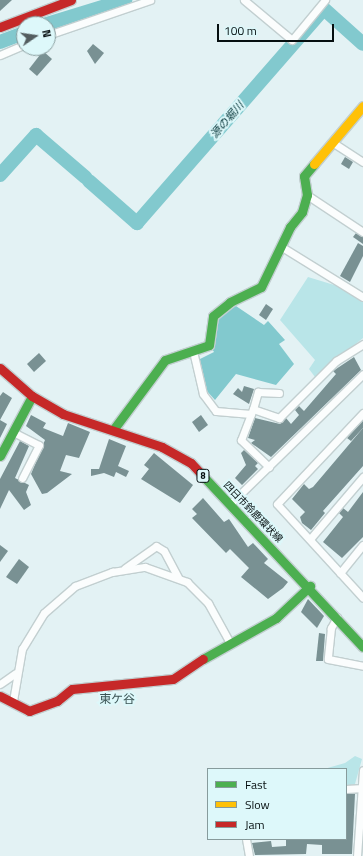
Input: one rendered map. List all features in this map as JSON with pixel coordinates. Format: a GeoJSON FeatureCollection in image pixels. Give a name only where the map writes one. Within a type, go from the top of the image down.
{"type":"FeatureCollection","features":[{"type":"Feature","properties":{"kind":"street"},"geometry":{"type":"LineString","coordinates":[[0,26],[70,0]]}},
{"type":"Feature","properties":{"kind":"street"},"geometry":{"type":"LineString","coordinates":[[56,32],[150,0]]}},
{"type":"Feature","properties":{"kind":"street"},"geometry":{"type":"LineString","coordinates":[[244,0],[292,40],[325,0]]}},
{"type":"Feature","properties":{"kind":"street"},"geometry":{"type":"LineString","coordinates":[[0,56],[16,49]]}},
{"type":"Feature","properties":{"kind":"street"},"geometry":{"type":"LineString","coordinates":[[113,430],[165,360],[209,344],[213,316],[230,302],[261,288],[282,248],[290,226],[302,212],[307,195],[304,176],[363,106]]}},
{"type":"Feature","properties":{"kind":"street"},"geometry":{"type":"LineString","coordinates":[[332,142],[363,162]]}},
{"type":"Feature","properties":{"kind":"street"},"geometry":{"type":"LineString","coordinates":[[307,195],[363,232]]}},
{"type":"Feature","properties":{"kind":"street"},"geometry":{"type":"LineString","coordinates":[[282,248],[363,297]]}},
{"type":"Feature","properties":{"kind":"street"},"geometry":{"type":"LineString","coordinates":[[193,351],[203,394],[216,411],[252,411],[279,418],[336,361],[363,344]]}},
{"type":"Feature","properties":{"kind":"street","name":"四日市鈴鹿環状線"},"geometry":{"type":"LineString","coordinates":[[0,368],[32,396],[63,414],[162,447],[191,463],[310,586],[363,647]]}},
{"type":"Feature","properties":{"kind":"street"},"geometry":{"type":"LineString","coordinates":[[230,504],[363,374]]}},
{"type":"Feature","properties":{"kind":"street"},"geometry":{"type":"LineString","coordinates":[[268,467],[242,440],[258,392],[280,393]]}},
{"type":"Feature","properties":{"kind":"street"},"geometry":{"type":"LineString","coordinates":[[0,456],[32,396]]}},
{"type":"Feature","properties":{"kind":"street"},"geometry":{"type":"LineString","coordinates":[[363,413],[277,504],[363,598]]}},
{"type":"Feature","properties":{"kind":"street"},"geometry":{"type":"LineString","coordinates":[[13,432],[39,445],[22,478]]}},
{"type":"Feature","properties":{"kind":"street"},"geometry":{"type":"LineString","coordinates":[[310,539],[363,477]]}},
{"type":"Feature","properties":{"kind":"street"},"geometry":{"type":"LineString","coordinates":[[340,573],[363,544]]}},
{"type":"Feature","properties":{"kind":"street"},"geometry":{"type":"LineString","coordinates":[[122,570],[156,546],[164,551],[178,577]]}},
{"type":"Feature","properties":{"kind":"street"},"geometry":{"type":"LineString","coordinates":[[13,701],[16,672],[27,637],[54,602],[83,582],[122,570],[145,567],[178,577],[203,596],[229,642]]}},
{"type":"Feature","properties":{"kind":"street"},"geometry":{"type":"LineString","coordinates":[[0,696],[13,701],[20,709],[29,711],[57,701],[72,689],[109,683],[170,680],[197,666],[229,642],[276,618],[310,586]]}},
{"type":"Feature","properties":{"kind":"street"},"geometry":{"type":"LineString","coordinates":[[337,617],[331,628],[328,659],[363,666]]}},
{"type":"Feature","properties":{"kind":"street"},"geometry":{"type":"LineString","coordinates":[[0,684],[16,672]]}},
{"type":"Feature","properties":{"kind":"street"},"geometry":{"type":"LineString","coordinates":[[357,856],[363,770]]}},
{"type":"Feature","properties":{"kind":"street"},"geometry":{"type":"LineString","coordinates":[[347,789],[362,788]]}},
{"type":"Feature","properties":{"kind":"street"},"geometry":{"type":"LineString","coordinates":[[246,840],[249,856]]}},
{"type":"Feature","properties":{"kind":"shaded area"},"geometry":{"type":"Polygon","coordinates":[[[308,277],[344,288],[363,300],[363,338],[315,377],[309,369],[315,360],[280,320],[308,277]]]}},
{"type":"Feature","properties":{"kind":"shaded area"},"geometry":{"type":"Polygon","coordinates":[[[233,304],[264,325],[268,321],[285,340],[279,344],[294,364],[276,385],[236,374],[215,400],[206,390],[198,360],[214,352],[211,347],[217,316],[233,304]]]}},
{"type":"Feature","properties":{"kind":"shaded area"},"geometry":{"type":"Polygon","coordinates":[[[355,756],[362,759],[355,784],[347,786],[347,768],[328,768],[345,763],[355,756]]]}},
{"type":"Feature","properties":{"kind":"building"},"geometry":{"type":"Polygon","coordinates":[[[0,0],[12,0],[0,11],[0,0]]]}},
{"type":"Feature","properties":{"kind":"building"},"geometry":{"type":"Polygon","coordinates":[[[93,44],[104,53],[95,64],[87,51],[93,44]]]}},
{"type":"Feature","properties":{"kind":"building"},"geometry":{"type":"Polygon","coordinates":[[[39,56],[49,56],[52,59],[37,76],[29,69],[39,56]]]}},
{"type":"Feature","properties":{"kind":"building"},"geometry":{"type":"Polygon","coordinates":[[[345,157],[353,162],[349,169],[341,164],[345,157]]]}},
{"type":"Feature","properties":{"kind":"building"},"geometry":{"type":"Polygon","coordinates":[[[356,233],[363,237],[363,244],[353,237],[356,233]]]}},
{"type":"Feature","properties":{"kind":"building"},"geometry":{"type":"Polygon","coordinates":[[[358,243],[363,246],[363,256],[350,282],[340,276],[358,243]]]}},
{"type":"Feature","properties":{"kind":"building"},"geometry":{"type":"Polygon","coordinates":[[[266,304],[273,309],[266,320],[259,315],[266,304]]]}},
{"type":"Feature","properties":{"kind":"building"},"geometry":{"type":"Polygon","coordinates":[[[39,353],[46,361],[34,372],[27,364],[39,353]]]}},
{"type":"Feature","properties":{"kind":"building"},"geometry":{"type":"Polygon","coordinates":[[[354,357],[361,370],[271,457],[251,443],[255,440],[248,438],[255,418],[280,424],[286,418],[291,424],[299,415],[295,410],[299,406],[304,411],[336,374],[333,371],[354,357]]]}},
{"type":"Feature","properties":{"kind":"building"},"geometry":{"type":"Polygon","coordinates":[[[244,386],[254,389],[249,404],[233,394],[238,388],[242,392],[244,386]]]}},
{"type":"Feature","properties":{"kind":"building"},"geometry":{"type":"Polygon","coordinates":[[[3,392],[12,398],[0,420],[0,396],[3,392]]]}},
{"type":"Feature","properties":{"kind":"building"},"geometry":{"type":"Polygon","coordinates":[[[31,415],[46,423],[43,428],[63,436],[68,423],[90,432],[79,458],[66,455],[60,471],[72,474],[47,493],[42,494],[31,474],[45,440],[26,426],[31,415]]]}},
{"type":"Feature","properties":{"kind":"building"},"geometry":{"type":"Polygon","coordinates":[[[201,415],[208,425],[199,432],[192,422],[201,415]]]}},
{"type":"Feature","properties":{"kind":"building"},"geometry":{"type":"Polygon","coordinates":[[[0,420],[7,424],[0,438],[0,420]]]}},
{"type":"Feature","properties":{"kind":"building"},"geometry":{"type":"Polygon","coordinates":[[[363,420],[363,428],[351,441],[347,438],[363,420]]]}},
{"type":"Feature","properties":{"kind":"building"},"geometry":{"type":"Polygon","coordinates":[[[363,428],[363,466],[323,511],[325,513],[311,530],[302,523],[300,517],[305,512],[292,499],[304,484],[309,489],[313,487],[363,428]]]}},
{"type":"Feature","properties":{"kind":"building"},"geometry":{"type":"Polygon","coordinates":[[[109,439],[126,446],[118,466],[129,471],[126,477],[116,472],[114,477],[104,473],[91,476],[91,469],[99,469],[109,439]]]}},
{"type":"Feature","properties":{"kind":"building"},"geometry":{"type":"Polygon","coordinates":[[[20,441],[29,446],[15,478],[29,485],[26,492],[31,505],[24,510],[9,490],[0,509],[0,479],[20,441]]]}},
{"type":"Feature","properties":{"kind":"building"},"geometry":{"type":"Polygon","coordinates":[[[244,450],[258,463],[255,466],[258,469],[242,485],[235,478],[246,465],[241,453],[244,450]]]}},
{"type":"Feature","properties":{"kind":"building"},"geometry":{"type":"Polygon","coordinates":[[[154,453],[193,485],[180,503],[141,479],[149,469],[144,465],[154,453]]]}},
{"type":"Feature","properties":{"kind":"building"},"geometry":{"type":"Polygon","coordinates":[[[363,492],[363,537],[342,558],[323,542],[343,517],[339,513],[343,508],[348,512],[363,492]]]}},
{"type":"Feature","properties":{"kind":"building"},"geometry":{"type":"Polygon","coordinates":[[[203,498],[224,522],[229,519],[248,547],[253,543],[268,559],[264,563],[288,582],[283,588],[268,599],[241,577],[249,568],[230,549],[226,553],[192,518],[197,514],[192,509],[203,498]]]}},
{"type":"Feature","properties":{"kind":"building"},"geometry":{"type":"Polygon","coordinates":[[[0,545],[8,551],[0,562],[0,545]]]}},
{"type":"Feature","properties":{"kind":"building"},"geometry":{"type":"Polygon","coordinates":[[[19,559],[29,567],[17,584],[6,577],[19,559]]]}},
{"type":"Feature","properties":{"kind":"building"},"geometry":{"type":"Polygon","coordinates":[[[308,599],[324,616],[317,628],[301,612],[308,599]]]}},
{"type":"Feature","properties":{"kind":"building"},"geometry":{"type":"Polygon","coordinates":[[[319,633],[325,634],[323,661],[316,661],[319,633]]]}},
{"type":"Feature","properties":{"kind":"building"},"geometry":{"type":"Polygon","coordinates":[[[347,794],[355,794],[352,854],[322,854],[322,845],[307,844],[306,854],[255,855],[252,843],[271,841],[272,847],[286,846],[286,840],[347,840],[347,794]]]}},
{"type":"Feature","properties":{"kind":"waterway"},"geometry":{"type":"LineString","coordinates":[[56,21],[125,0]]}},
{"type":"Feature","properties":{"kind":"waterway","name":"源の堀川"},"geometry":{"type":"LineString","coordinates":[[89,181],[137,223],[324,9],[363,44]]}},
{"type":"Feature","properties":{"kind":"waterway"},"geometry":{"type":"LineString","coordinates":[[0,42],[16,36]]}},
{"type":"Feature","properties":{"kind":"waterway","name":"源の堀川"},"geometry":{"type":"LineString","coordinates":[[0,175],[36,135],[85,177]]}},
{"type":"Feature","properties":{"kind":"traffic: fast"},"geometry":{"type":"LineString","coordinates":[[113,430],[165,360],[209,345],[213,316],[230,302],[261,287],[290,227],[302,212],[307,195],[304,176],[314,164]]}},
{"type":"Feature","properties":{"kind":"traffic: fast"},"geometry":{"type":"LineString","coordinates":[[0,456],[32,396]]}},
{"type":"Feature","properties":{"kind":"traffic: fast"},"geometry":{"type":"LineString","coordinates":[[203,476],[363,647]]}},
{"type":"Feature","properties":{"kind":"traffic: fast"},"geometry":{"type":"LineString","coordinates":[[203,659],[276,618],[310,586]]}},
{"type":"Feature","properties":{"kind":"traffic: slow"},"geometry":{"type":"LineString","coordinates":[[314,164],[363,106]]}},
{"type":"Feature","properties":{"kind":"traffic: jam"},"geometry":{"type":"LineString","coordinates":[[0,27],[71,0]]}},
{"type":"Feature","properties":{"kind":"traffic: jam"},"geometry":{"type":"LineString","coordinates":[[0,368],[32,396],[63,414],[162,447],[191,463],[203,476]]}},
{"type":"Feature","properties":{"kind":"traffic: jam"},"geometry":{"type":"LineString","coordinates":[[0,696],[29,711],[57,701],[72,689],[173,679],[203,659]]}},
{"type":"Feature","properties":{"kind":"district","name":"東ケ谷"},"geometry":{"type":"Point","coordinates":[117,699]}}]}
